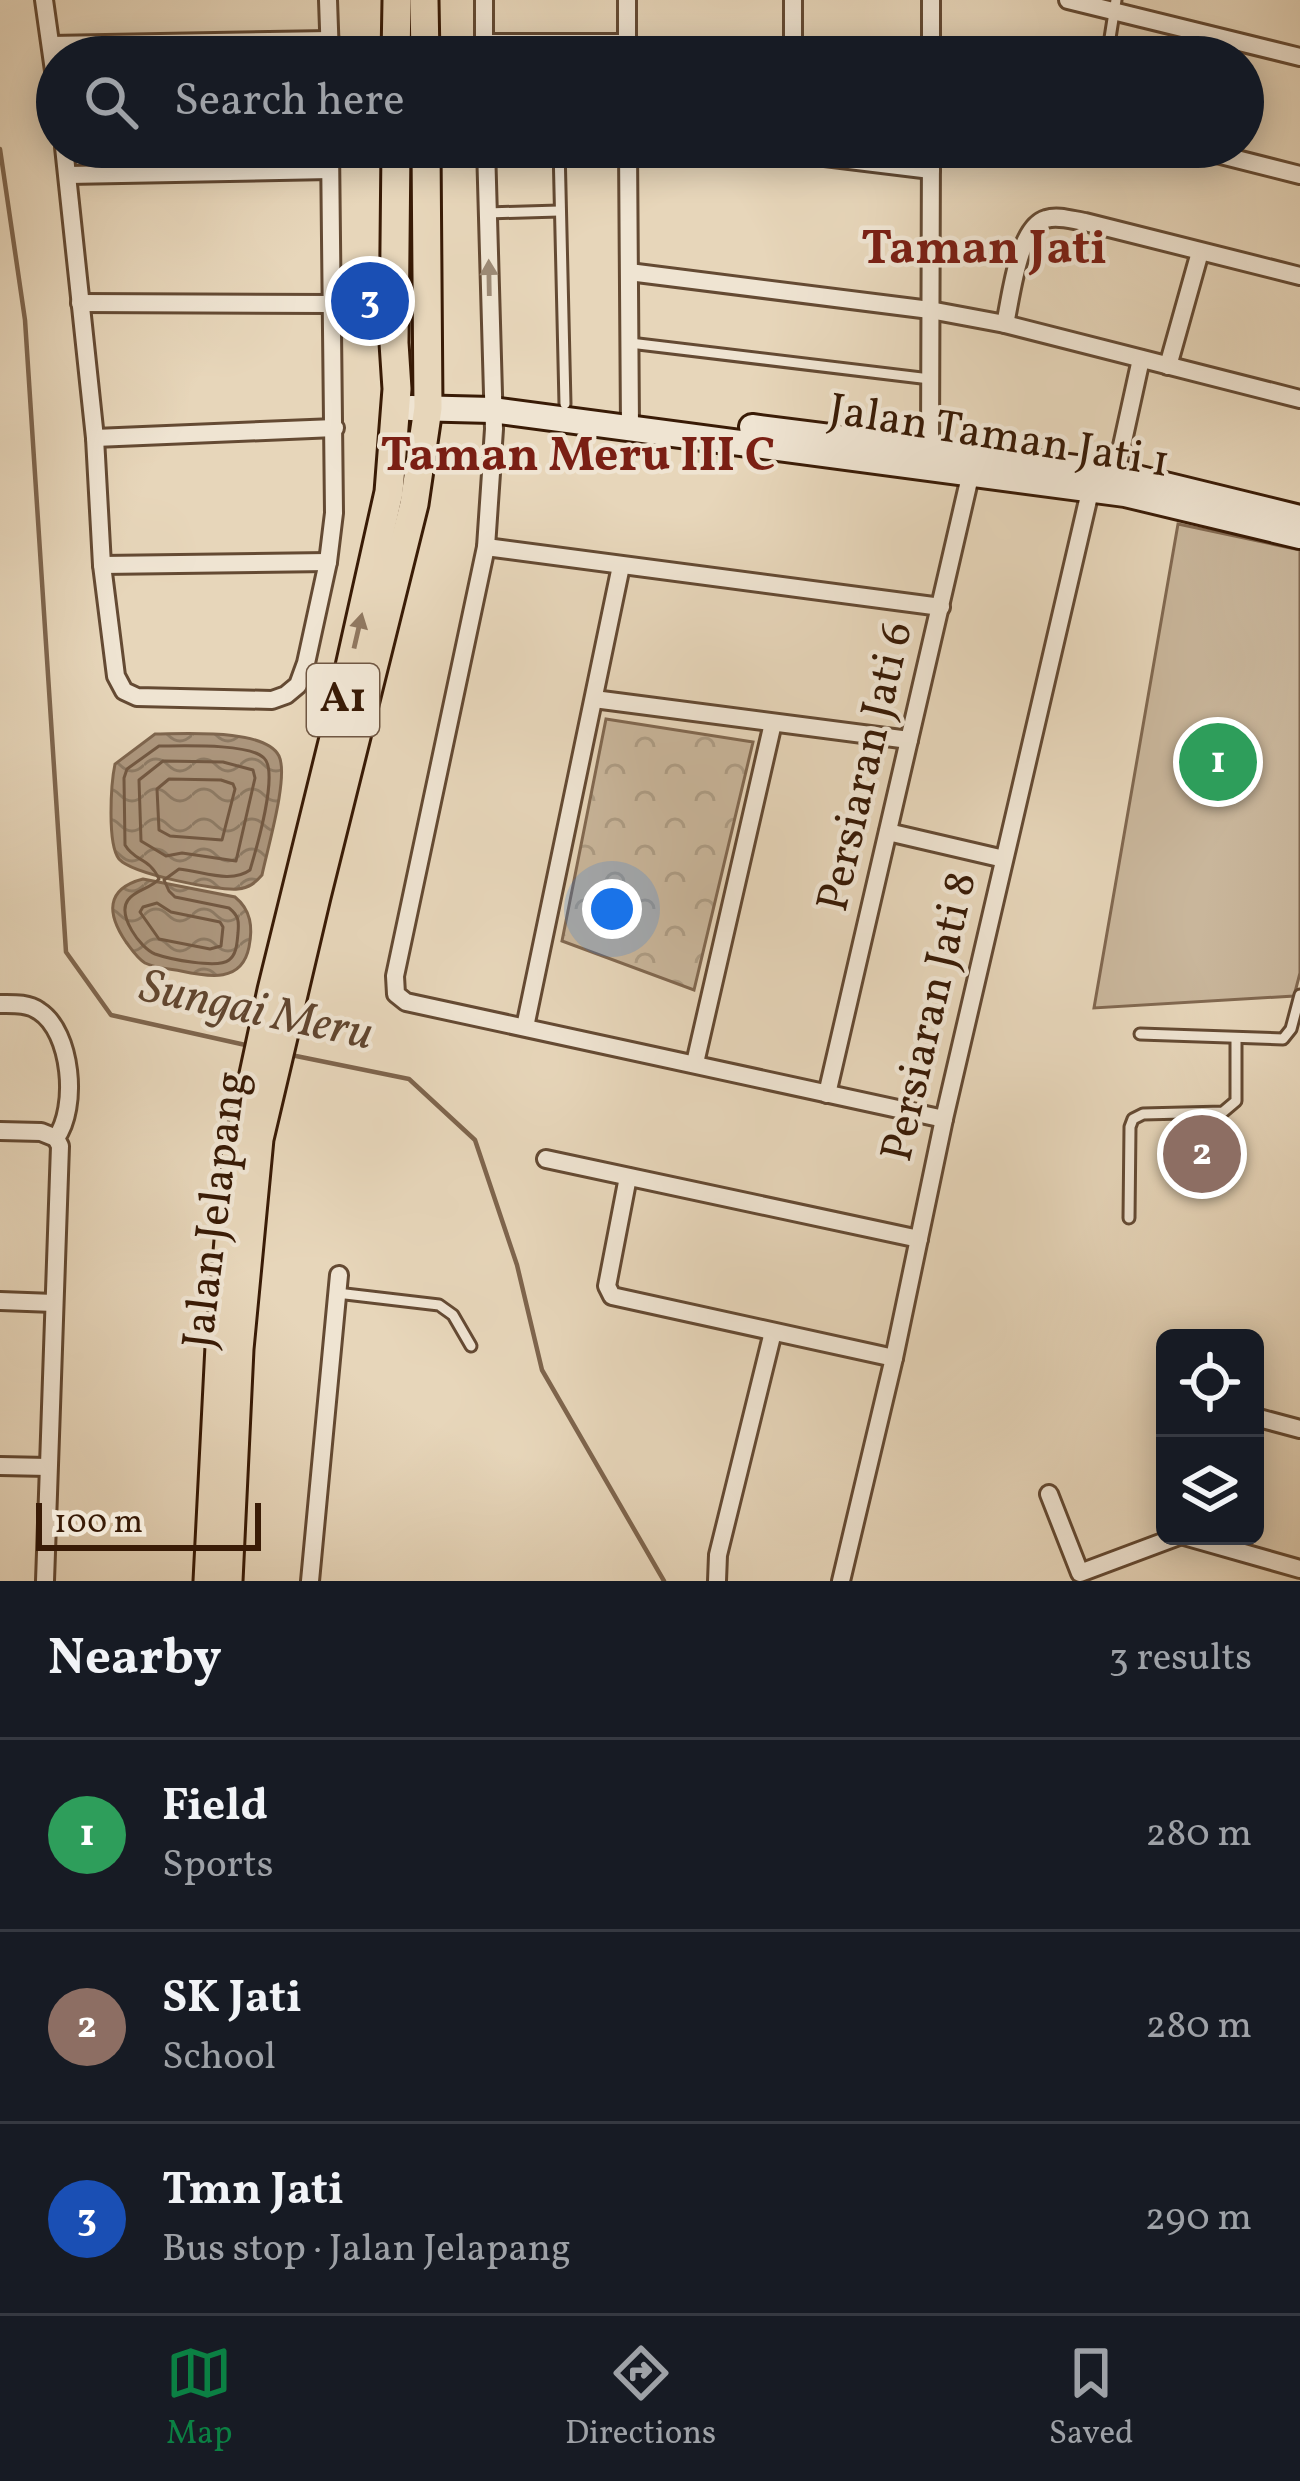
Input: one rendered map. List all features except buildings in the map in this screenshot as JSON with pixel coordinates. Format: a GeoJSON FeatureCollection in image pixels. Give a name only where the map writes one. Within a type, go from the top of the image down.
{"type":"FeatureCollection","features":[{"type":"Feature","properties":{"kind":"main road"},"geometry":{"type":"LineString","coordinates":[[397,0],[397,36]]}},
{"type":"Feature","properties":{"kind":"main road"},"geometry":{"type":"LineString","coordinates":[[424,0],[425,36]]}},
{"type":"Feature","properties":{"kind":"main road","name":"Jalan Jelapang"},"geometry":{"type":"LineString","coordinates":[[208,1581],[236,1158],[257,1101],[284,988],[389,492],[397,399],[396,168]]}},
{"type":"Feature","properties":{"kind":"main road","name":"Jalan Jelapang"},"geometry":{"type":"LineString","coordinates":[[284,988],[316,897],[414,504],[428,399],[425,168]]}},
{"type":"Feature","properties":{"kind":"main road","name":"Jalan Jelapang"},"geometry":{"type":"LineString","coordinates":[[228,1581],[257,1101]]}},
{"type":"Feature","properties":{"kind":"street"},"geometry":{"type":"LineString","coordinates":[[44,0],[50,36]]}},
{"type":"Feature","properties":{"kind":"street"},"geometry":{"type":"LineString","coordinates":[[328,0],[330,36]]}},
{"type":"Feature","properties":{"kind":"street"},"geometry":{"type":"LineString","coordinates":[[484,0],[484,36]]}},
{"type":"Feature","properties":{"kind":"street"},"geometry":{"type":"LineString","coordinates":[[627,0],[627,36]]}},
{"type":"Feature","properties":{"kind":"street"},"geometry":{"type":"LineString","coordinates":[[793,0],[793,36]]}},
{"type":"Feature","properties":{"kind":"street"},"geometry":{"type":"LineString","coordinates":[[931,36],[932,0]]}},
{"type":"Feature","properties":{"kind":"street"},"geometry":{"type":"LineString","coordinates":[[1068,0],[1114,6],[1223,36]]}},
{"type":"Feature","properties":{"kind":"street"},"geometry":{"type":"LineString","coordinates":[[1264,47],[1300,57]]}},
{"type":"Feature","properties":{"kind":"street"},"geometry":{"type":"LineString","coordinates":[[1264,166],[1300,175]]}},
{"type":"Feature","properties":{"kind":"street"},"geometry":{"type":"LineString","coordinates":[[67,168],[116,676],[124,691],[137,697],[272,700],[298,685],[306,663],[334,513],[330,170],[68,175]]}},
{"type":"Feature","properties":{"kind":"street"},"geometry":{"type":"LineString","coordinates":[[486,168],[494,429],[486,547],[395,976],[396,994],[406,1002],[944,1119]]}},
{"type":"Feature","properties":{"kind":"street"},"geometry":{"type":"LineString","coordinates":[[628,168],[630,419]]}},
{"type":"Feature","properties":{"kind":"street"},"geometry":{"type":"LineString","coordinates":[[917,168],[931,170],[930,449]]}},
{"type":"Feature","properties":{"kind":"street"},"geometry":{"type":"LineString","coordinates":[[1005,324],[1030,229],[1042,220],[1059,217],[1300,276]]}},
{"type":"Feature","properties":{"kind":"street"},"geometry":{"type":"LineString","coordinates":[[1168,366],[1200,252]]}},
{"type":"Feature","properties":{"kind":"street"},"geometry":{"type":"LineString","coordinates":[[628,272],[930,310],[1005,324],[1300,399]]}},
{"type":"Feature","properties":{"kind":"street"},"geometry":{"type":"LineString","coordinates":[[80,303],[332,304]]}},
{"type":"Feature","properties":{"kind":"street","name":"Persiaran Jati 8"},"geometry":{"type":"LineString","coordinates":[[841,1581],[1004,859],[1101,478],[1141,359]]}},
{"type":"Feature","properties":{"kind":"street","name":"Jalan Taman Jati 1"},"geometry":{"type":"LineString","coordinates":[[397,399],[565,404],[630,419],[930,449],[973,464]]}},
{"type":"Feature","properties":{"kind":"street","name":"Jalan Taman Jati 1"},"geometry":{"type":"LineString","coordinates":[[492,403],[1101,478],[1300,518]]}},
{"type":"Feature","properties":{"kind":"street"},"geometry":{"type":"LineString","coordinates":[[95,438],[335,428]]}},
{"type":"Feature","properties":{"kind":"street","name":"Persiaran Jati 6"},"geometry":{"type":"LineString","coordinates":[[827,1094],[973,464]]}},
{"type":"Feature","properties":{"kind":"street","name":"Jalan Taman Jati 1"},"geometry":{"type":"LineString","coordinates":[[1101,478],[1125,494],[1300,536]]}},
{"type":"Feature","properties":{"kind":"street"},"geometry":{"type":"LineString","coordinates":[[486,547],[941,607]]}},
{"type":"Feature","properties":{"kind":"street"},"geometry":{"type":"LineString","coordinates":[[102,566],[328,562]]}},
{"type":"Feature","properties":{"kind":"street"},"geometry":{"type":"LineString","coordinates":[[525,1027],[620,566]]}},
{"type":"Feature","properties":{"kind":"street"},"geometry":{"type":"LineString","coordinates":[[594,699],[909,740]]}},
{"type":"Feature","properties":{"kind":"street"},"geometry":{"type":"LineString","coordinates":[[694,1063],[772,723]]}},
{"type":"Feature","properties":{"kind":"street"},"geometry":{"type":"LineString","coordinates":[[888,832],[1004,859]]}},
{"type":"Feature","properties":{"kind":"street"},"geometry":{"type":"LineString","coordinates":[[0,1004],[43,1012],[66,1050],[65,1122],[56,1138]]}},
{"type":"Feature","properties":{"kind":"street"},"geometry":{"type":"LineString","coordinates":[[0,1131],[41,1132],[56,1138],[60,1146],[45,1581]]}},
{"type":"Feature","properties":{"kind":"street"},"geometry":{"type":"LineString","coordinates":[[546,1159],[919,1239]]}},
{"type":"Feature","properties":{"kind":"street"},"geometry":{"type":"LineString","coordinates":[[628,1177],[608,1294],[894,1358]]}},
{"type":"Feature","properties":{"kind":"street"},"geometry":{"type":"LineString","coordinates":[[310,1581],[338,1284]]}},
{"type":"Feature","properties":{"kind":"street"},"geometry":{"type":"LineString","coordinates":[[0,1301],[54,1303]]}},
{"type":"Feature","properties":{"kind":"street"},"geometry":{"type":"LineString","coordinates":[[716,1581],[718,1555],[773,1332]]}},
{"type":"Feature","properties":{"kind":"street"},"geometry":{"type":"LineString","coordinates":[[1264,1419],[1300,1429]]}},
{"type":"Feature","properties":{"kind":"street"},"geometry":{"type":"LineString","coordinates":[[0,1466],[48,1467]]}},
{"type":"Feature","properties":{"kind":"street"},"geometry":{"type":"LineString","coordinates":[[1048,1494],[1082,1577],[1160,1545]]}},
{"type":"Feature","properties":{"kind":"street"},"geometry":{"type":"LineString","coordinates":[[1214,1545],[1300,1569]]}},
{"type":"Feature","properties":{"kind":"lane"},"geometry":{"type":"LineString","coordinates":[[1110,36],[1114,6]]}},
{"type":"Feature","properties":{"kind":"lane"},"geometry":{"type":"LineString","coordinates":[[559,168],[565,404]]}},
{"type":"Feature","properties":{"kind":"lane"},"geometry":{"type":"LineString","coordinates":[[487,212],[559,211]]}},
{"type":"Feature","properties":{"kind":"lane"},"geometry":{"type":"LineString","coordinates":[[630,343],[930,380]]}},
{"type":"Feature","properties":{"kind":"lane"},"geometry":{"type":"LineString","coordinates":[[1140,1034],[1283,1039],[1292,1029],[1300,995]]}},
{"type":"Feature","properties":{"kind":"lane"},"geometry":{"type":"LineString","coordinates":[[1129,1218],[1133,1119],[1143,1114],[1223,1112],[1236,1100],[1236,1038]]}},
{"type":"Feature","properties":{"kind":"lane"},"geometry":{"type":"LineString","coordinates":[[338,1284],[439,1305],[453,1315],[472,1346]]}},
{"type":"Feature","properties":{"kind":"green space"},"geometry":{"type":"Polygon","coordinates":[[[1178,524],[1300,550],[1300,973],[1294,996],[1094,1008],[1178,524]]]}},
{"type":"Feature","properties":{"kind":"green space"},"geometry":{"type":"Polygon","coordinates":[[[606,719],[753,742],[694,990],[562,941],[606,719]]]}},
{"type":"Feature","properties":{"kind":"water"},"geometry":{"type":"Polygon","coordinates":[[[155,734],[241,737],[271,747],[279,756],[276,814],[262,875],[252,885],[227,889],[195,884],[157,876],[119,859],[111,827],[115,764],[155,734]]]}},
{"type":"Feature","properties":{"kind":"water"},"geometry":{"type":"Polygon","coordinates":[[[143,879],[235,897],[248,913],[251,926],[249,947],[239,967],[223,975],[202,975],[140,959],[115,922],[113,904],[122,889],[143,879]]]}},
{"type":"Feature","properties":{"kind":"waterway","name":"Sungai Meru"},"geometry":{"type":"LineString","coordinates":[[0,149],[25,320],[66,952],[111,1015],[250,1046]]}},
{"type":"Feature","properties":{"kind":"waterway","name":"Sungai Meru"},"geometry":{"type":"LineString","coordinates":[[291,1055],[409,1079],[475,1140],[517,1265],[542,1370],[664,1581]]}},
{"type":"Feature","properties":{"kind":"place","name":"Tmn Jati"},"geometry":{"type":"Point","coordinates":[370,301]}},
{"type":"Feature","properties":{"kind":"place","name":"Field"},"geometry":{"type":"Point","coordinates":[1218,762]}},
{"type":"Feature","properties":{"kind":"place","name":"SK Jati"},"geometry":{"type":"Point","coordinates":[1202,1154]}},
{"type":"Feature","properties":{"kind":"district","name":"Taman Jati"},"geometry":{"type":"Point","coordinates":[984,250]}},
{"type":"Feature","properties":{"kind":"district","name":"Taman Meru III C"},"geometry":{"type":"Point","coordinates":[578,457]}}]}
